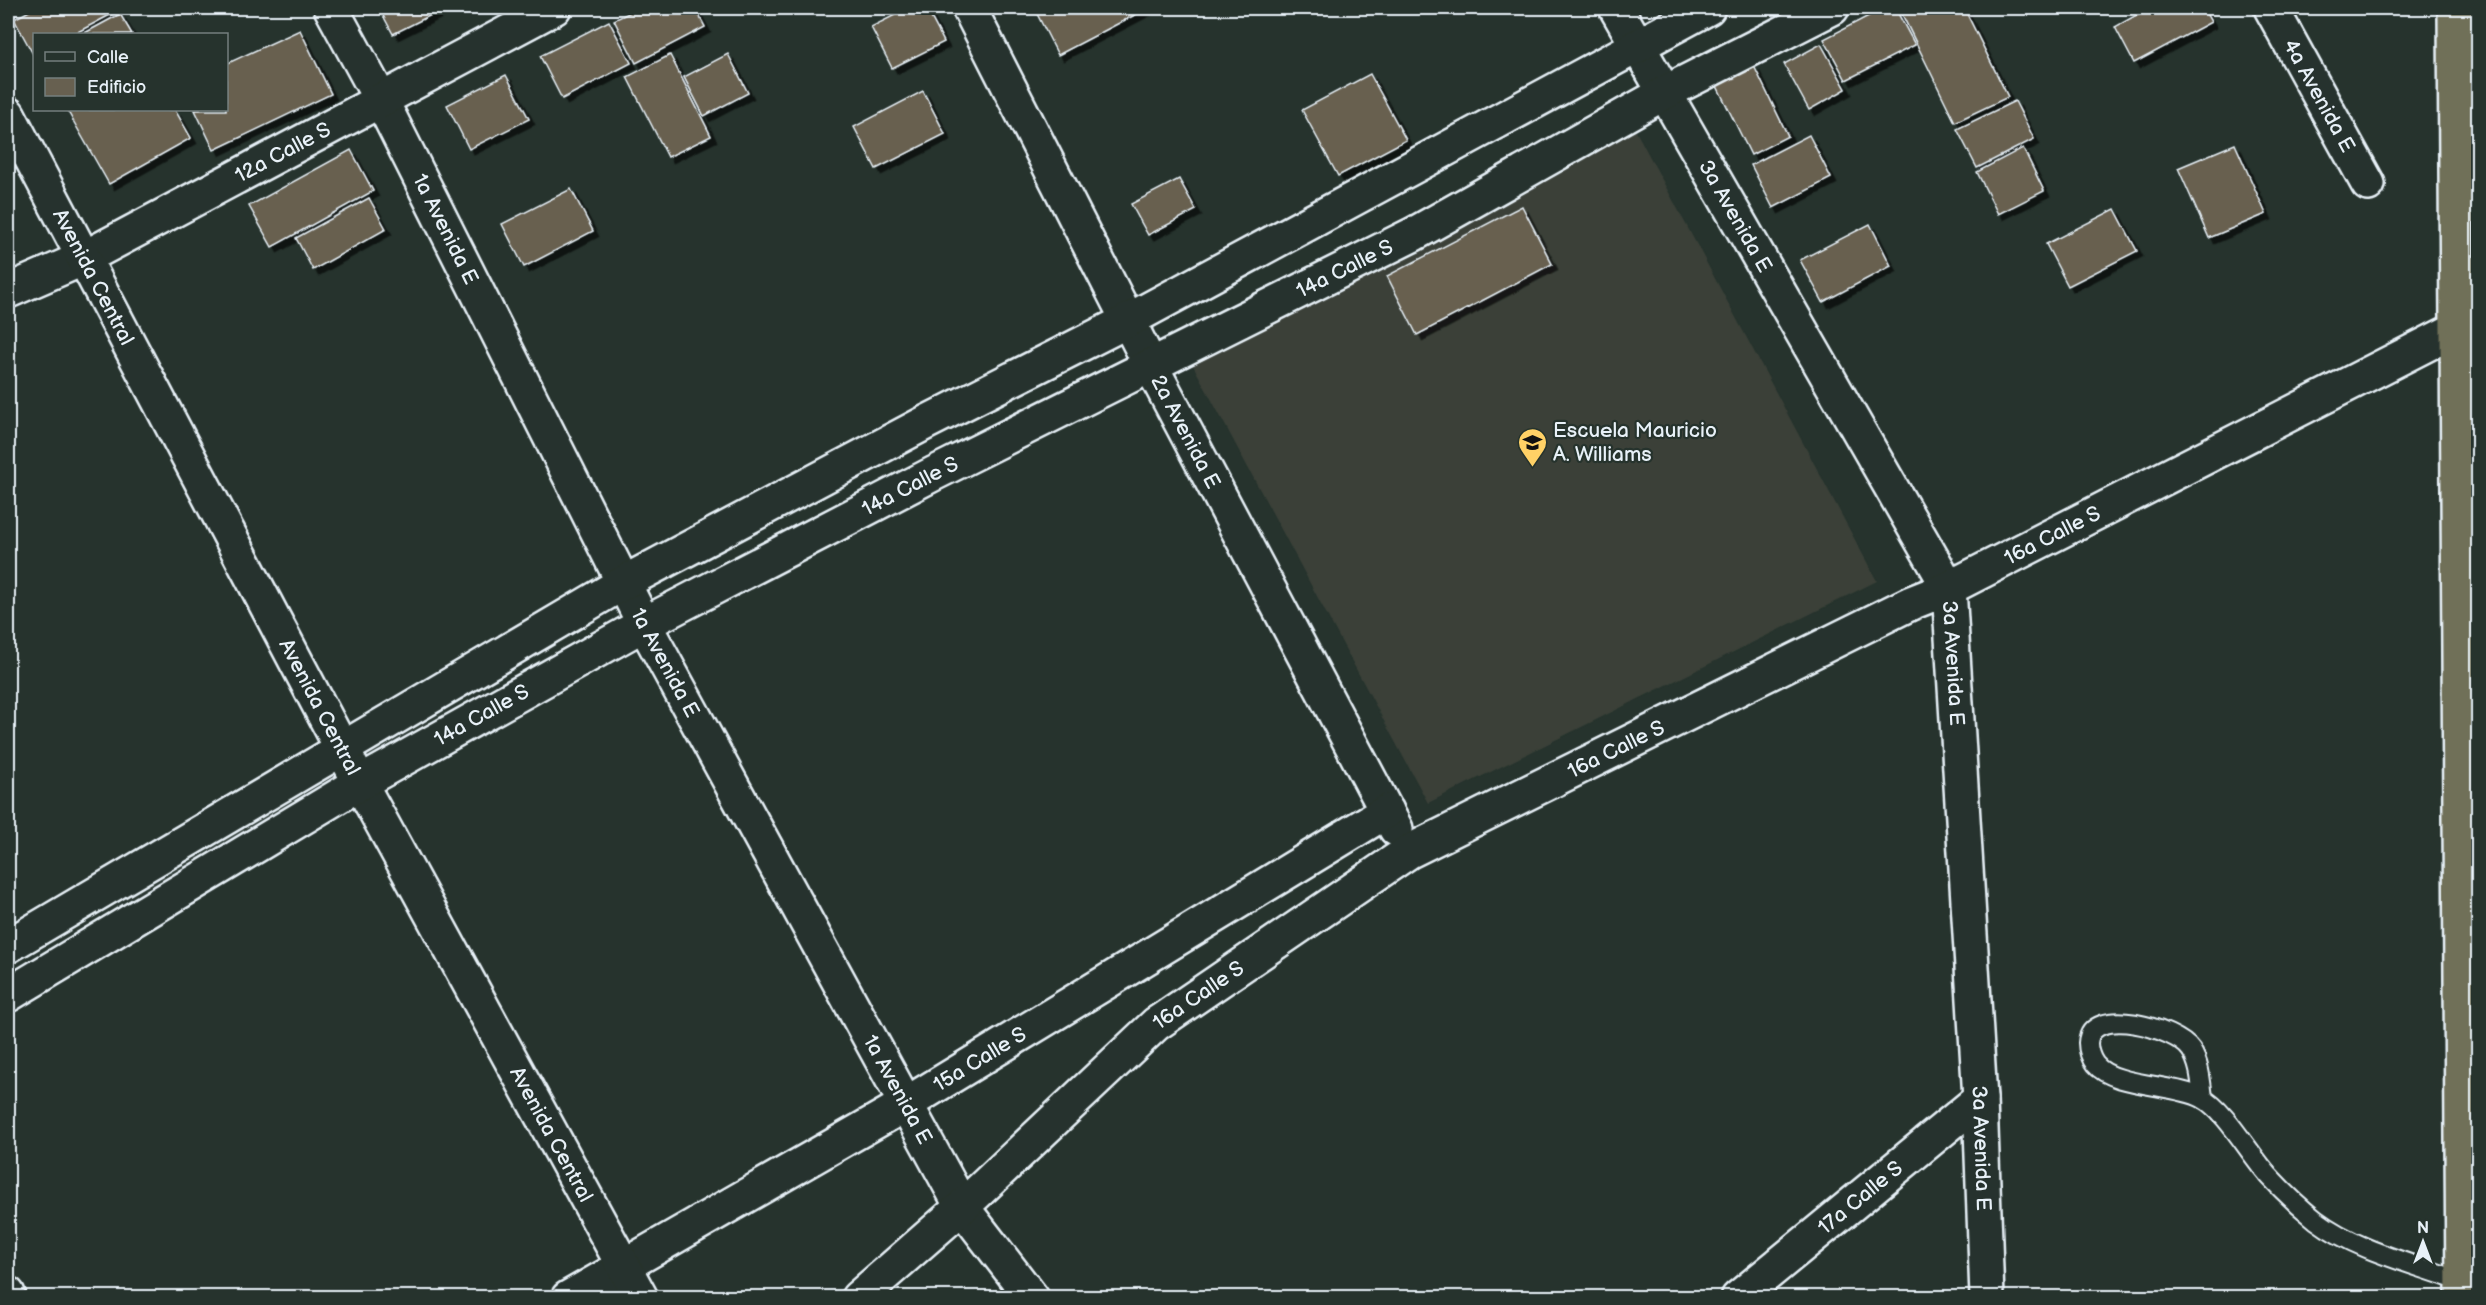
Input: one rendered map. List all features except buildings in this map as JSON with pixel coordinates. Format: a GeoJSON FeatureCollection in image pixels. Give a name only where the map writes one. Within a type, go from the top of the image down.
{"type":"FeatureCollection","features":[{"type":"Feature","properties":{"kind":"highway"},"geometry":{"type":"LineString","coordinates":[[2455,8],[2468,323],[2470,1183],[2462,1290]]}},
{"type":"Feature","properties":{"kind":"street","name":"1a Avenida E"},"geometry":{"type":"LineString","coordinates":[[331,8],[381,100],[644,624],[962,1207],[1032,1298]]}},
{"type":"Feature","properties":{"kind":"street","name":"12a Calle S"},"geometry":{"type":"LineString","coordinates":[[8,291],[82,259],[554,8]]}},
{"type":"Feature","properties":{"kind":"street","name":"2a Avenida E"},"geometry":{"type":"LineString","coordinates":[[969,8],[1151,366],[1408,852]]}},
{"type":"Feature","properties":{"kind":"street","name":"3a Avenida E"},"geometry":{"type":"LineString","coordinates":[[1616,8],[1949,588],[1980,1099],[1987,1298]]}},
{"type":"Feature","properties":{"kind":"street","name":"14a Calle S"},"geometry":{"type":"LineString","coordinates":[[8,946],[623,582],[927,422],[1129,320],[1708,8]]}},
{"type":"Feature","properties":{"kind":"street","name":"14a Calle S"},"geometry":{"type":"LineString","coordinates":[[8,995],[360,783],[644,624],[935,473],[1414,234],[1666,92],[1832,8]]}},
{"type":"Feature","properties":{"kind":"street","name":"4a Avenida E"},"geometry":{"type":"LineString","coordinates":[[2271,8],[2368,184]]}},
{"type":"Feature","properties":{"kind":"street","name":"Avenida Central"},"geometry":{"type":"LineString","coordinates":[[8,114],[82,259],[341,748],[641,1298]]}},
{"type":"Feature","properties":{"kind":"street","name":"16a Calle S"},"geometry":{"type":"LineString","coordinates":[[858,1298],[962,1207],[1156,1024],[1408,852],[1911,603],[1949,588],[2468,323]]}},
{"type":"Feature","properties":{"kind":"street","name":"15a Calle S"},"geometry":{"type":"LineString","coordinates":[[568,1298],[906,1104],[1387,811]]}},
{"type":"Feature","properties":{"kind":"street","name":"17a Calle S"},"geometry":{"type":"LineString","coordinates":[[1738,1298],[1980,1099]]}},
{"type":"Feature","properties":{"kind":"lane"},"geometry":{"type":"LineString","coordinates":[[2203,1098],[2199,1071],[2191,1050],[2181,1039],[2157,1028],[2126,1022],[2108,1022],[2095,1028],[2088,1037],[2088,1050],[2096,1066],[2113,1075],[2203,1098],[2216,1109],[2272,1179],[2317,1221],[2359,1244],[2462,1290]]}},
{"type":"Feature","properties":{"kind":"shaded area","name":"Escuela Mauricio A. Williams"},"geometry":{"type":"Polygon","coordinates":[[[1630,120],[1877,581],[1428,803],[1187,354],[1630,120]]]}},
{"type":"Feature","properties":{"kind":"place","name":"Escuela Mauricio A. Williams"},"geometry":{"type":"Point","coordinates":[1532,468]}}]}
